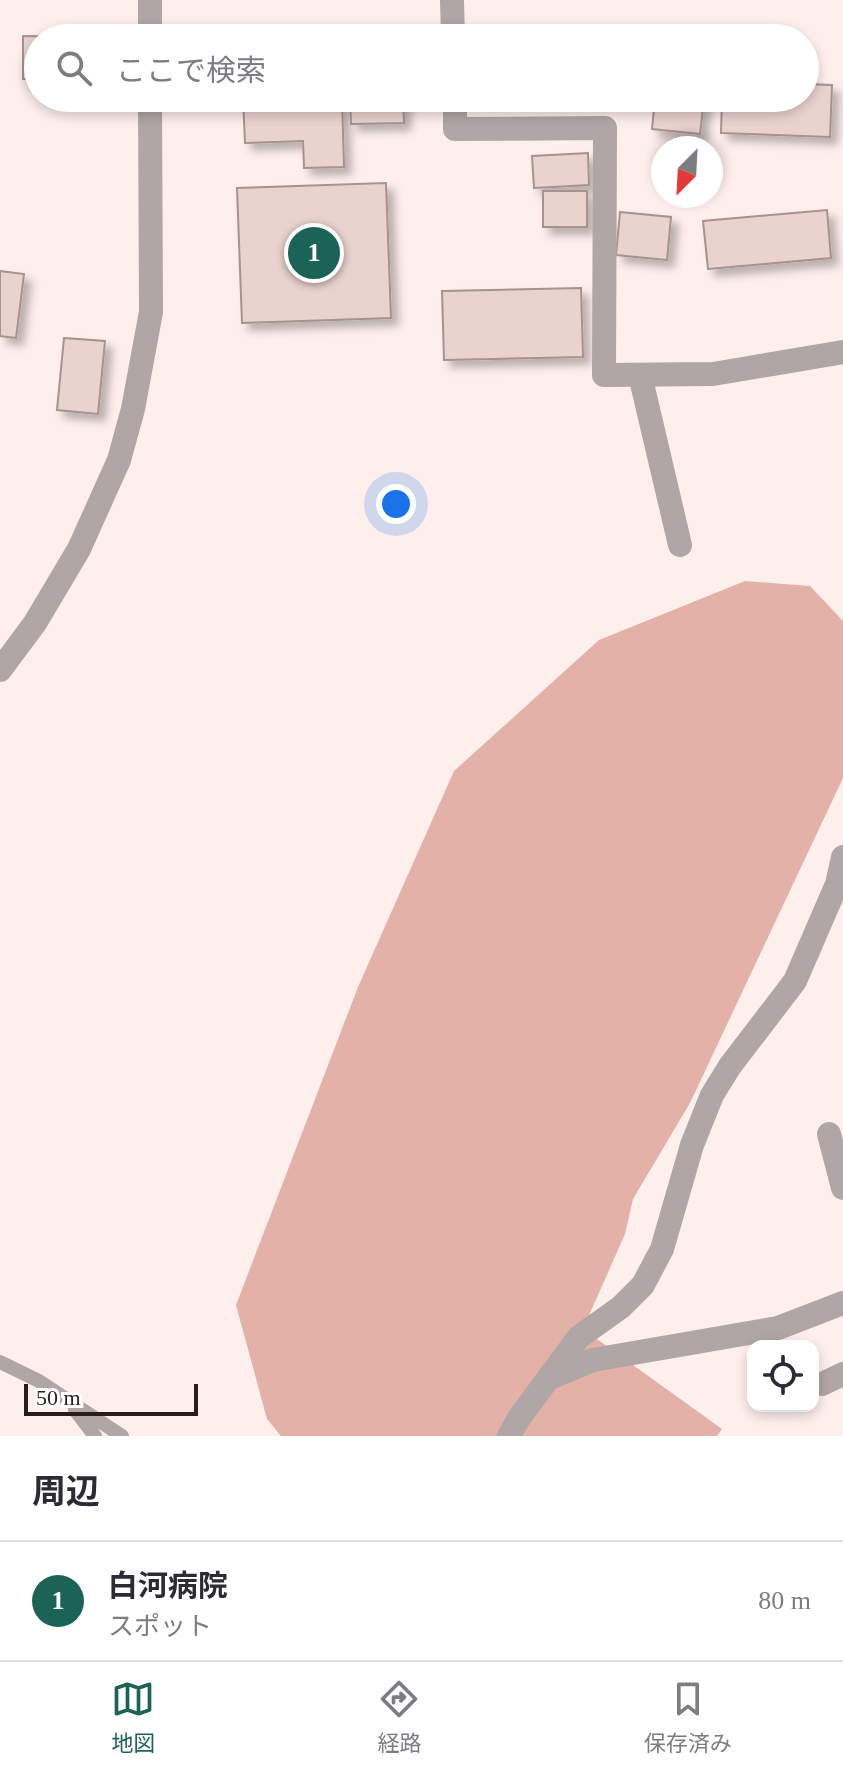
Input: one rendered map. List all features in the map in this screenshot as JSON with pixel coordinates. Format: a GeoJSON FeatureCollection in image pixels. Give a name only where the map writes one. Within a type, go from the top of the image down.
{"type":"FeatureCollection","features":[{"type":"Feature","properties":{"kind":"street"},"geometry":{"type":"LineString","coordinates":[[150,0],[150,24]]}},
{"type":"Feature","properties":{"kind":"street"},"geometry":{"type":"LineString","coordinates":[[452,0],[453,24]]}},
{"type":"Feature","properties":{"kind":"street"},"geometry":{"type":"LineString","coordinates":[[0,670],[35,623],[79,549],[115,472],[133,409],[151,312],[150,112]]}},
{"type":"Feature","properties":{"kind":"street"},"geometry":{"type":"LineString","coordinates":[[455,112],[455,129],[605,128],[604,375],[713,374],[843,352]]}},
{"type":"Feature","properties":{"kind":"street"},"geometry":{"type":"LineString","coordinates":[[640,375],[680,545]]}},
{"type":"Feature","properties":{"kind":"street"},"geometry":{"type":"LineString","coordinates":[[509,1436],[579,1337],[621,1307],[643,1285],[662,1249],[692,1145],[712,1095],[730,1066],[795,981],[837,884],[843,857]]}},
{"type":"Feature","properties":{"kind":"street"},"geometry":{"type":"LineString","coordinates":[[829,1134],[843,1188]]}},
{"type":"Feature","properties":{"kind":"street"},"geometry":{"type":"LineString","coordinates":[[550,1378],[593,1360],[778,1328],[843,1303]]}},
{"type":"Feature","properties":{"kind":"lane"},"geometry":{"type":"LineString","coordinates":[[0,1362],[39,1381],[122,1436]]}},
{"type":"Feature","properties":{"kind":"lane"},"geometry":{"type":"LineString","coordinates":[[64,1397],[95,1436]]}},
{"type":"Feature","properties":{"kind":"shaded area"},"geometry":{"type":"Polygon","coordinates":[[[745,581],[810,586],[843,621],[843,778],[690,1103],[633,1199],[625,1234],[583,1329],[722,1429],[717,1436],[281,1436],[267,1419],[236,1305],[358,987],[454,771],[599,640],[745,581]]]}},
{"type":"Feature","properties":{"kind":"building"},"geometry":{"type":"Polygon","coordinates":[[[23,36],[24,79],[23,79],[23,36]]]}},
{"type":"Feature","properties":{"kind":"building"},"geometry":{"type":"Polygon","coordinates":[[[819,85],[832,85],[830,137],[721,133],[722,112],[819,112],[819,85]]]}},
{"type":"Feature","properties":{"kind":"building"},"geometry":{"type":"Polygon","coordinates":[[[244,112],[342,112],[344,167],[304,168],[303,141],[245,143],[244,112]]]}},
{"type":"Feature","properties":{"kind":"building"},"geometry":{"type":"Polygon","coordinates":[[[351,112],[404,112],[404,123],[351,124],[351,112]]]}},
{"type":"Feature","properties":{"kind":"building"},"geometry":{"type":"Polygon","coordinates":[[[654,112],[702,112],[700,134],[652,129],[654,112]]]}},
{"type":"Feature","properties":{"kind":"building"},"geometry":{"type":"Polygon","coordinates":[[[588,153],[589,185],[534,188],[532,156],[588,153]]]}},
{"type":"Feature","properties":{"kind":"building"},"geometry":{"type":"Polygon","coordinates":[[[386,183],[391,318],[242,323],[237,188],[386,183]]]}},
{"type":"Feature","properties":{"kind":"building"},"geometry":{"type":"Polygon","coordinates":[[[543,191],[587,191],[587,227],[543,227],[543,191]]]}},
{"type":"Feature","properties":{"kind":"building"},"geometry":{"type":"Polygon","coordinates":[[[827,210],[831,258],[708,269],[703,221],[827,210]]]}},
{"type":"Feature","properties":{"kind":"building"},"geometry":{"type":"Polygon","coordinates":[[[620,212],[671,217],[667,260],[616,255],[620,212]]]}},
{"type":"Feature","properties":{"kind":"building"},"geometry":{"type":"Polygon","coordinates":[[[0,271],[24,274],[16,338],[0,336],[0,271]]]}},
{"type":"Feature","properties":{"kind":"building"},"geometry":{"type":"Polygon","coordinates":[[[581,288],[583,357],[444,360],[442,291],[581,288]]]}},
{"type":"Feature","properties":{"kind":"building"},"geometry":{"type":"Polygon","coordinates":[[[64,338],[105,341],[98,414],[57,410],[64,338]]]}},
{"type":"Feature","properties":{"kind":"place","name":"白河病院"},"geometry":{"type":"Point","coordinates":[314,253]}}]}
